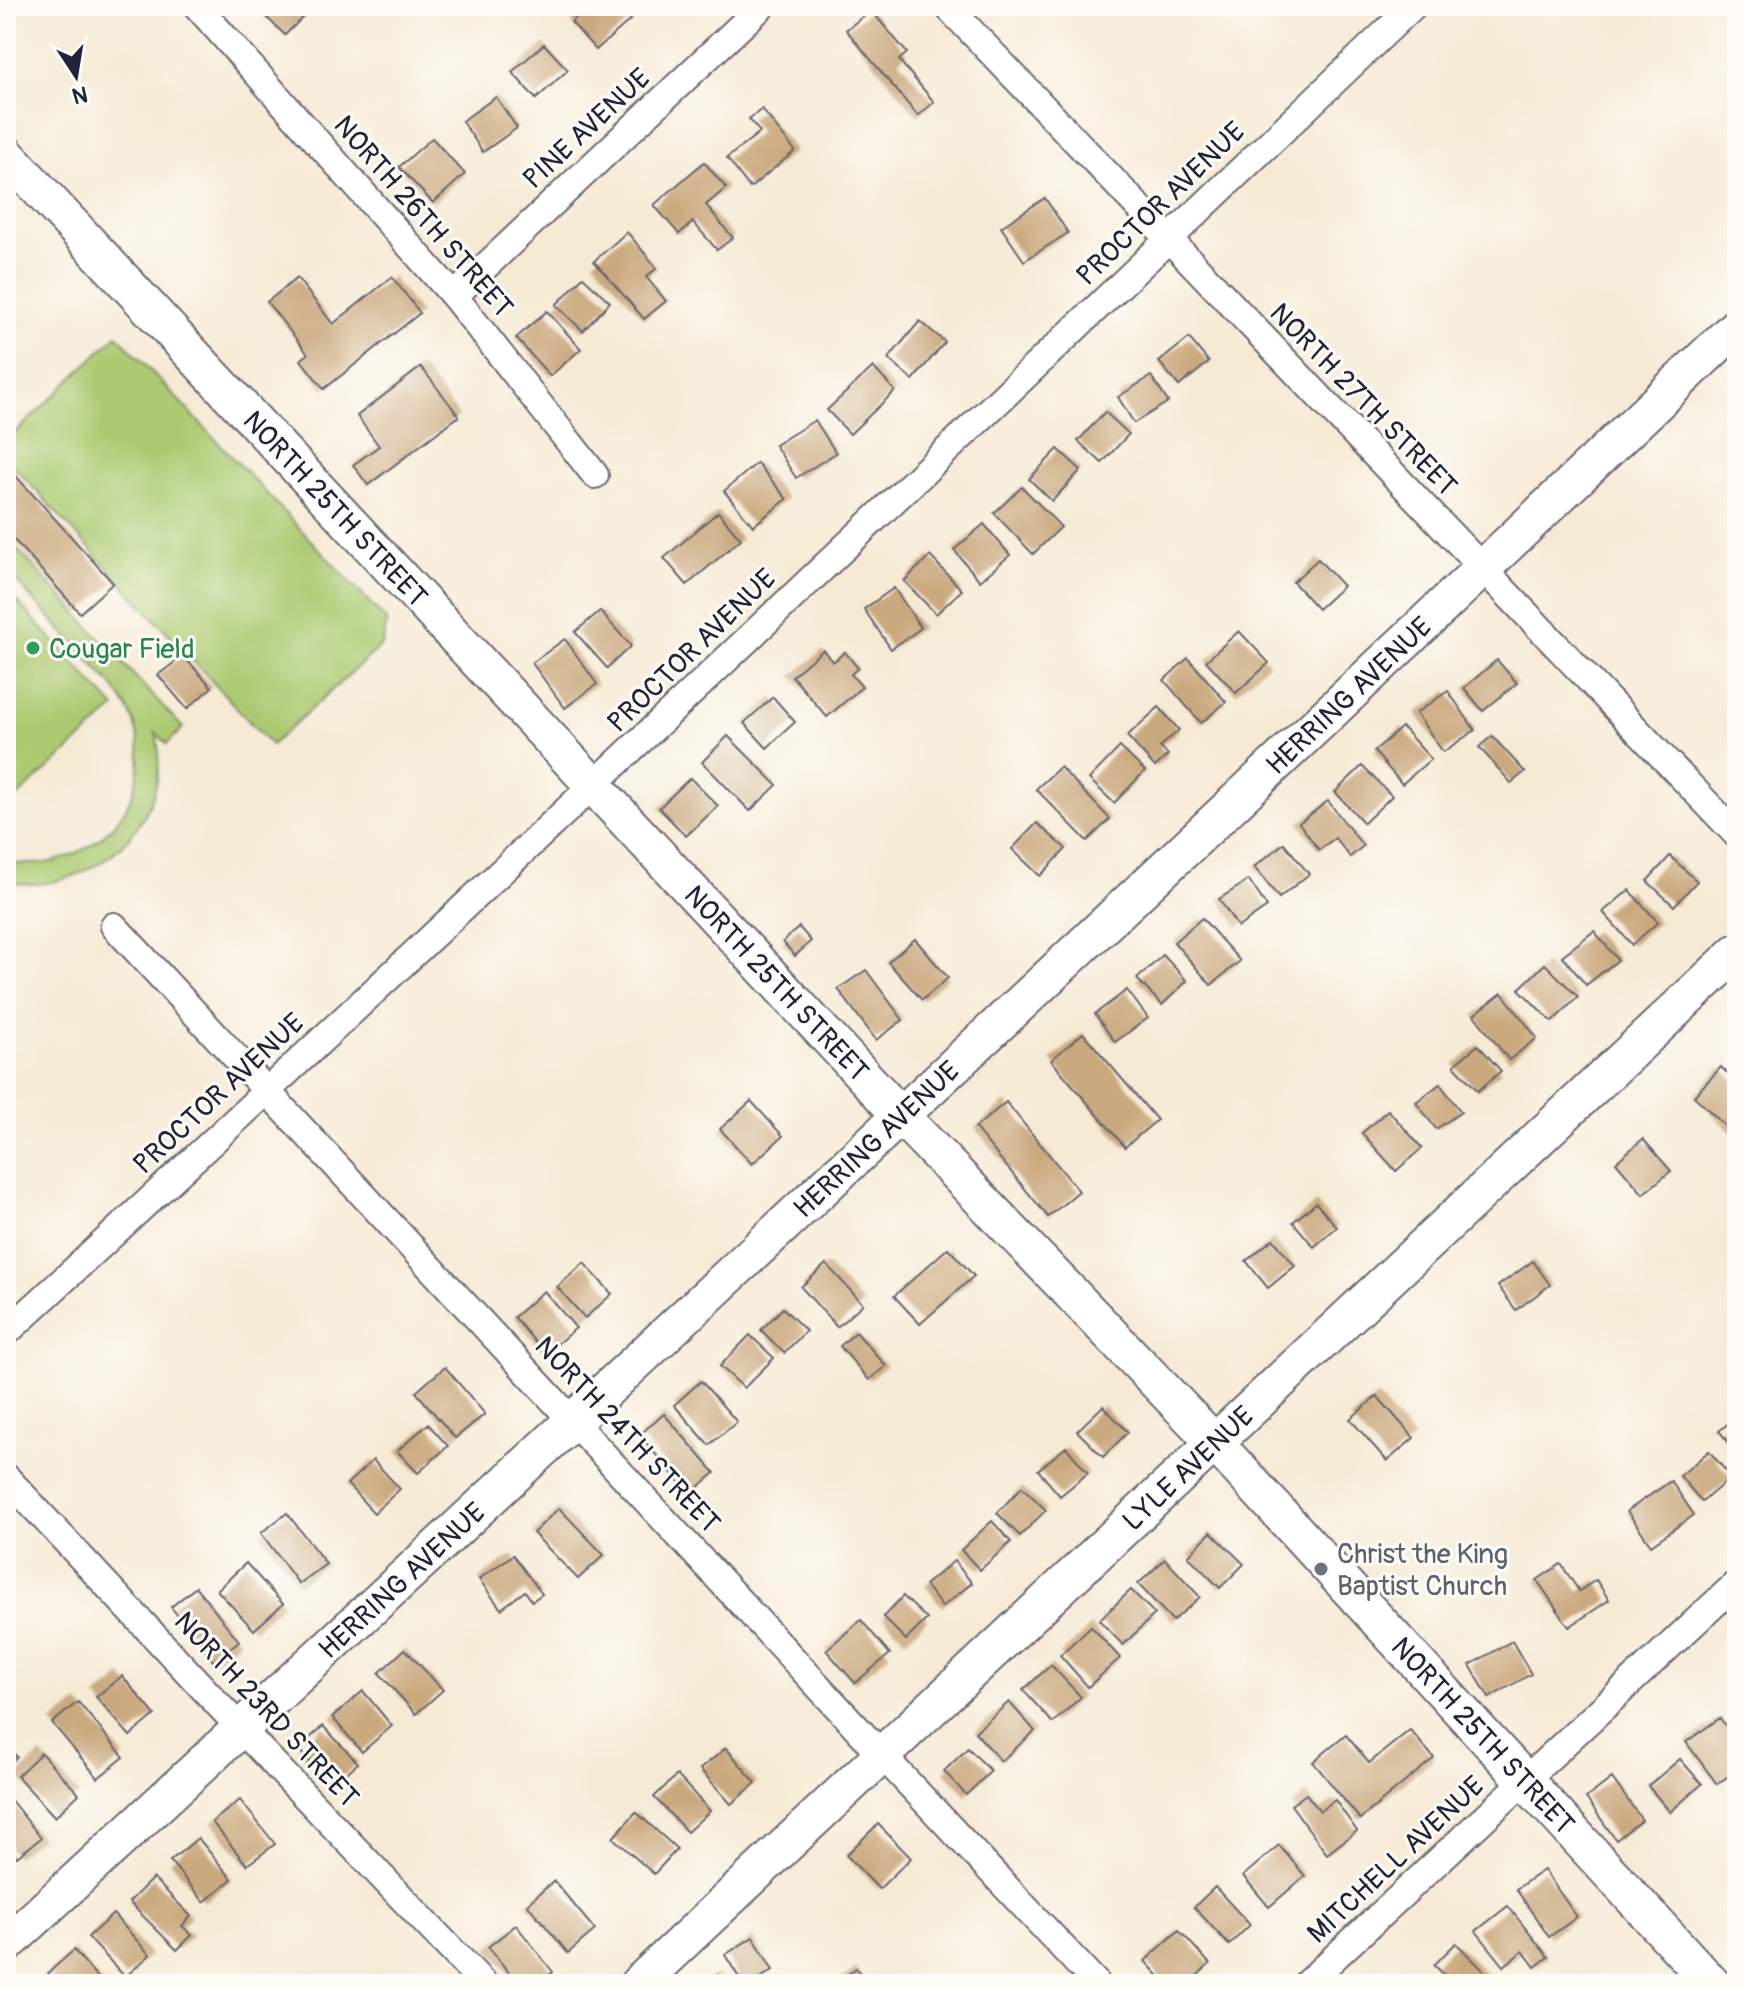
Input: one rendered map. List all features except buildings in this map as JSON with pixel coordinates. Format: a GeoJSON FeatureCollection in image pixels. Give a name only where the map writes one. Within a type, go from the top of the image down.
{"type":"FeatureCollection","features":[{"type":"Feature","properties":{"kind":"main road","name":"NORTH 25TH STREET"},"geometry":{"type":"LineString","coordinates":[[6,154],[901,1116],[1215,1443],[1712,1984]]}},
{"type":"Feature","properties":{"kind":"main road","name":"HERRING AVENUE"},"geometry":{"type":"LineString","coordinates":[[6,1945],[574,1422],[1737,326]]}},
{"type":"Feature","properties":{"kind":"main road","name":"LYLE AVENUE"},"geometry":{"type":"LineString","coordinates":[[638,1984],[1737,952]]}},
{"type":"Feature","properties":{"kind":"street","name":"NORTH 26TH STREET"},"geometry":{"type":"LineString","coordinates":[[197,6],[454,296],[595,475]]}},
{"type":"Feature","properties":{"kind":"street","name":"PINE AVENUE"},"geometry":{"type":"LineString","coordinates":[[454,296],[762,6]]}},
{"type":"Feature","properties":{"kind":"street","name":"NORTH 27TH STREET"},"geometry":{"type":"LineString","coordinates":[[947,6],[1737,835]]}},
{"type":"Feature","properties":{"kind":"street","name":"PROCTOR AVENUE"},"geometry":{"type":"LineString","coordinates":[[6,1333],[594,786],[1413,6]]}},
{"type":"Feature","properties":{"kind":"street","name":"NORTH 24TH STREET"},"geometry":{"type":"LineString","coordinates":[[114,926],[1097,1984]]}},
{"type":"Feature","properties":{"kind":"street","name":"NORTH 23RD STREET"},"geometry":{"type":"LineString","coordinates":[[6,1477],[484,1984]]}},
{"type":"Feature","properties":{"kind":"street","name":"MITCHELL AVENUE"},"geometry":{"type":"LineString","coordinates":[[1306,1984],[1737,1583]]}},
{"type":"Feature","properties":{"kind":"green space"},"geometry":{"type":"Polygon","coordinates":[[[117,335],[387,621],[382,645],[271,745],[6,458],[6,442],[117,335]]]}},
{"type":"Feature","properties":{"kind":"green space"},"geometry":{"type":"Polygon","coordinates":[[[6,537],[183,728],[167,744],[156,733],[159,765],[153,796],[140,823],[120,846],[96,865],[68,878],[38,884],[6,882],[6,862],[36,864],[64,858],[89,846],[110,829],[127,807],[136,781],[139,752],[134,722],[115,689],[6,570],[6,537]]]}},
{"type":"Feature","properties":{"kind":"green space","name":"Cougar Field"},"geometry":{"type":"Polygon","coordinates":[[[6,589],[115,708],[6,807],[6,589]]]}},
{"type":"Feature","properties":{"kind":"place","name":"Cougar Field"},"geometry":{"type":"Point","coordinates":[33,648]}},
{"type":"Feature","properties":{"kind":"place","name":"Christ the King Baptist Church"},"geometry":{"type":"Point","coordinates":[1321,1569]}}]}
